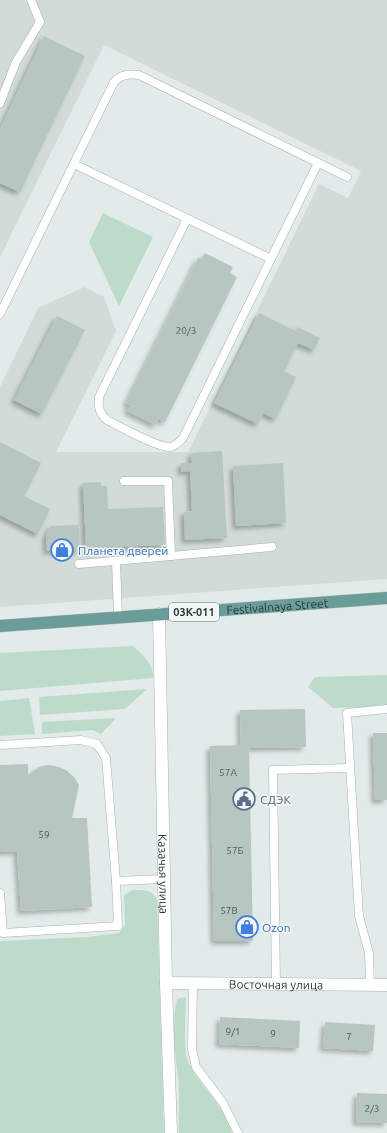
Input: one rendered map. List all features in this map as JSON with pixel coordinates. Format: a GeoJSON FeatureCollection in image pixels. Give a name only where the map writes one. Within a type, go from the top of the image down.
{"type":"FeatureCollection","features":[{"type":"Feature","properties":{"kind":"main road","name":"Festivalnaya Street"},"geometry":{"type":"LineString","coordinates":[[0,626],[387,598]]}},
{"type":"Feature","properties":{"kind":"street","name":"Казачья улица"},"geometry":{"type":"LineString","coordinates":[[159,614],[166,983],[171,1133]]}},
{"type":"Feature","properties":{"kind":"street","name":"Восточная улица"},"geometry":{"type":"LineString","coordinates":[[166,983],[387,985]]}},
{"type":"Feature","properties":{"kind":"lane"},"geometry":{"type":"LineString","coordinates":[[0,103],[16,62],[40,22],[31,0]]}},
{"type":"Feature","properties":{"kind":"lane"},"geometry":{"type":"LineString","coordinates":[[0,314],[114,82],[120,76],[129,74],[139,76],[347,177]]}},
{"type":"Feature","properties":{"kind":"lane"},"geometry":{"type":"LineString","coordinates":[[187,219],[99,397],[98,406],[101,414],[107,420],[158,445],[170,447],[178,444],[183,438],[318,163]]}},
{"type":"Feature","properties":{"kind":"lane"},"geometry":{"type":"LineString","coordinates":[[74,164],[271,259]]}},
{"type":"Feature","properties":{"kind":"lane"},"geometry":{"type":"LineString","coordinates":[[124,481],[168,481],[171,556]]}},
{"type":"Feature","properties":{"kind":"lane"},"geometry":{"type":"LineString","coordinates":[[79,564],[272,547]]}},
{"type":"Feature","properties":{"kind":"lane"},"geometry":{"type":"LineString","coordinates":[[116,561],[118,617]]}},
{"type":"Feature","properties":{"kind":"lane"},"geometry":{"type":"LineString","coordinates":[[370,985],[369,953],[359,916],[349,768],[347,713],[387,709]]}},
{"type":"Feature","properties":{"kind":"lane"},"geometry":{"type":"LineString","coordinates":[[0,745],[81,740],[97,744],[106,758],[116,881],[118,926],[3,933],[0,893]]}},
{"type":"Feature","properties":{"kind":"lane"},"geometry":{"type":"LineString","coordinates":[[276,984],[273,770],[349,768]]}},
{"type":"Feature","properties":{"kind":"lane"},"geometry":{"type":"LineString","coordinates":[[116,881],[164,880]]}},
{"type":"Feature","properties":{"kind":"lane"},"geometry":{"type":"LineString","coordinates":[[193,983],[192,1049],[196,1067],[223,1103],[238,1133]]}},
{"type":"Feature","properties":{"kind":"shaded area"},"geometry":{"type":"Polygon","coordinates":[[[0,0],[387,0],[387,579],[0,607],[0,387],[38,308],[84,287],[104,297],[116,331],[56,452],[188,452],[319,184],[348,198],[361,171],[104,45],[0,257],[0,0]]]}},
{"type":"Feature","properties":{"kind":"green space"},"geometry":{"type":"Polygon","coordinates":[[[103,213],[153,237],[119,306],[89,242],[103,213]]]}},
{"type":"Feature","properties":{"kind":"green space"},"geometry":{"type":"Polygon","coordinates":[[[133,646],[150,664],[153,678],[0,691],[0,653],[133,646]]]}},
{"type":"Feature","properties":{"kind":"green space"},"geometry":{"type":"Polygon","coordinates":[[[387,675],[387,704],[385,707],[333,708],[308,687],[315,677],[387,675]]]}},
{"type":"Feature","properties":{"kind":"green space"},"geometry":{"type":"Polygon","coordinates":[[[147,689],[125,709],[40,715],[39,697],[147,689]]]}},
{"type":"Feature","properties":{"kind":"green space"},"geometry":{"type":"Polygon","coordinates":[[[29,698],[35,734],[0,736],[0,701],[29,698]]]}},
{"type":"Feature","properties":{"kind":"green space"},"geometry":{"type":"Polygon","coordinates":[[[116,718],[101,734],[93,730],[42,734],[42,722],[116,718]]]}},
{"type":"Feature","properties":{"kind":"green space"},"geometry":{"type":"Polygon","coordinates":[[[133,890],[144,890],[150,892],[157,899],[164,1133],[0,1133],[0,941],[87,937],[119,933],[125,925],[124,895],[133,890]]]}},
{"type":"Feature","properties":{"kind":"green space"},"geometry":{"type":"Polygon","coordinates":[[[186,997],[185,1038],[187,1059],[198,1078],[224,1113],[232,1133],[179,1133],[179,1085],[174,1038],[174,1019],[177,999],[186,997]]]}},
{"type":"Feature","properties":{"kind":"building"},"geometry":{"type":"Polygon","coordinates":[[[44,36],[85,56],[20,192],[0,183],[0,129],[44,36]]]}},
{"type":"Feature","properties":{"kind":"building"},"geometry":{"type":"Polygon","coordinates":[[[205,253],[233,267],[230,273],[237,277],[165,422],[158,419],[156,425],[127,411],[130,405],[126,403],[198,258],[201,259],[205,253]]]}},
{"type":"Feature","properties":{"kind":"building"},"geometry":{"type":"Polygon","coordinates":[[[259,313],[296,331],[298,327],[320,338],[314,350],[298,343],[284,371],[296,377],[276,419],[263,413],[258,424],[214,403],[259,313]]]}},
{"type":"Feature","properties":{"kind":"building"},"geometry":{"type":"Polygon","coordinates":[[[57,316],[85,330],[42,414],[14,400],[57,316]]]}},
{"type":"Feature","properties":{"kind":"building"},"geometry":{"type":"Polygon","coordinates":[[[0,442],[41,463],[24,496],[50,509],[38,534],[0,515],[0,442]]]}},
{"type":"Feature","properties":{"kind":"building"},"geometry":{"type":"Polygon","coordinates":[[[222,451],[227,538],[185,540],[184,512],[192,511],[190,471],[181,472],[181,463],[192,463],[191,453],[222,451]]]}},
{"type":"Feature","properties":{"kind":"building"},"geometry":{"type":"Polygon","coordinates":[[[283,463],[286,523],[236,526],[233,466],[283,463]]]}},
{"type":"Feature","properties":{"kind":"building"},"geometry":{"type":"Polygon","coordinates":[[[101,482],[101,486],[107,486],[108,509],[163,507],[165,545],[86,548],[83,483],[101,482]]]}},
{"type":"Feature","properties":{"kind":"building"},"geometry":{"type":"Polygon","coordinates":[[[79,525],[80,550],[47,551],[46,537],[50,526],[79,525]]]}},
{"type":"Feature","properties":{"kind":"building"},"geometry":{"type":"Polygon","coordinates":[[[305,709],[306,747],[249,748],[253,941],[214,941],[210,746],[241,745],[240,710],[305,709]]]}},
{"type":"Feature","properties":{"kind":"building"},"geometry":{"type":"Polygon","coordinates":[[[373,733],[387,733],[387,800],[375,800],[373,733]]]}},
{"type":"Feature","properties":{"kind":"building"},"geometry":{"type":"Polygon","coordinates":[[[28,764],[28,775],[39,767],[48,765],[59,767],[66,770],[74,777],[79,785],[72,818],[87,818],[92,907],[21,911],[17,851],[0,852],[0,765],[28,764]]]}},
{"type":"Feature","properties":{"kind":"building"},"geometry":{"type":"Polygon","coordinates":[[[220,1017],[300,1021],[299,1048],[219,1044],[220,1017]]]}},
{"type":"Feature","properties":{"kind":"building"},"geometry":{"type":"Polygon","coordinates":[[[325,1022],[375,1025],[373,1051],[323,1048],[325,1022]]]}},
{"type":"Feature","properties":{"kind":"building"},"geometry":{"type":"Polygon","coordinates":[[[357,1093],[387,1094],[387,1123],[356,1122],[357,1093]]]}},
{"type":"Feature","properties":{"kind":"place","name":"Планета дверей"},"geometry":{"type":"Point","coordinates":[62,550]}},
{"type":"Feature","properties":{"kind":"place","name":"СДЭК"},"geometry":{"type":"Point","coordinates":[244,799]}},
{"type":"Feature","properties":{"kind":"place","name":"Ozon"},"geometry":{"type":"Point","coordinates":[247,927]}}]}
